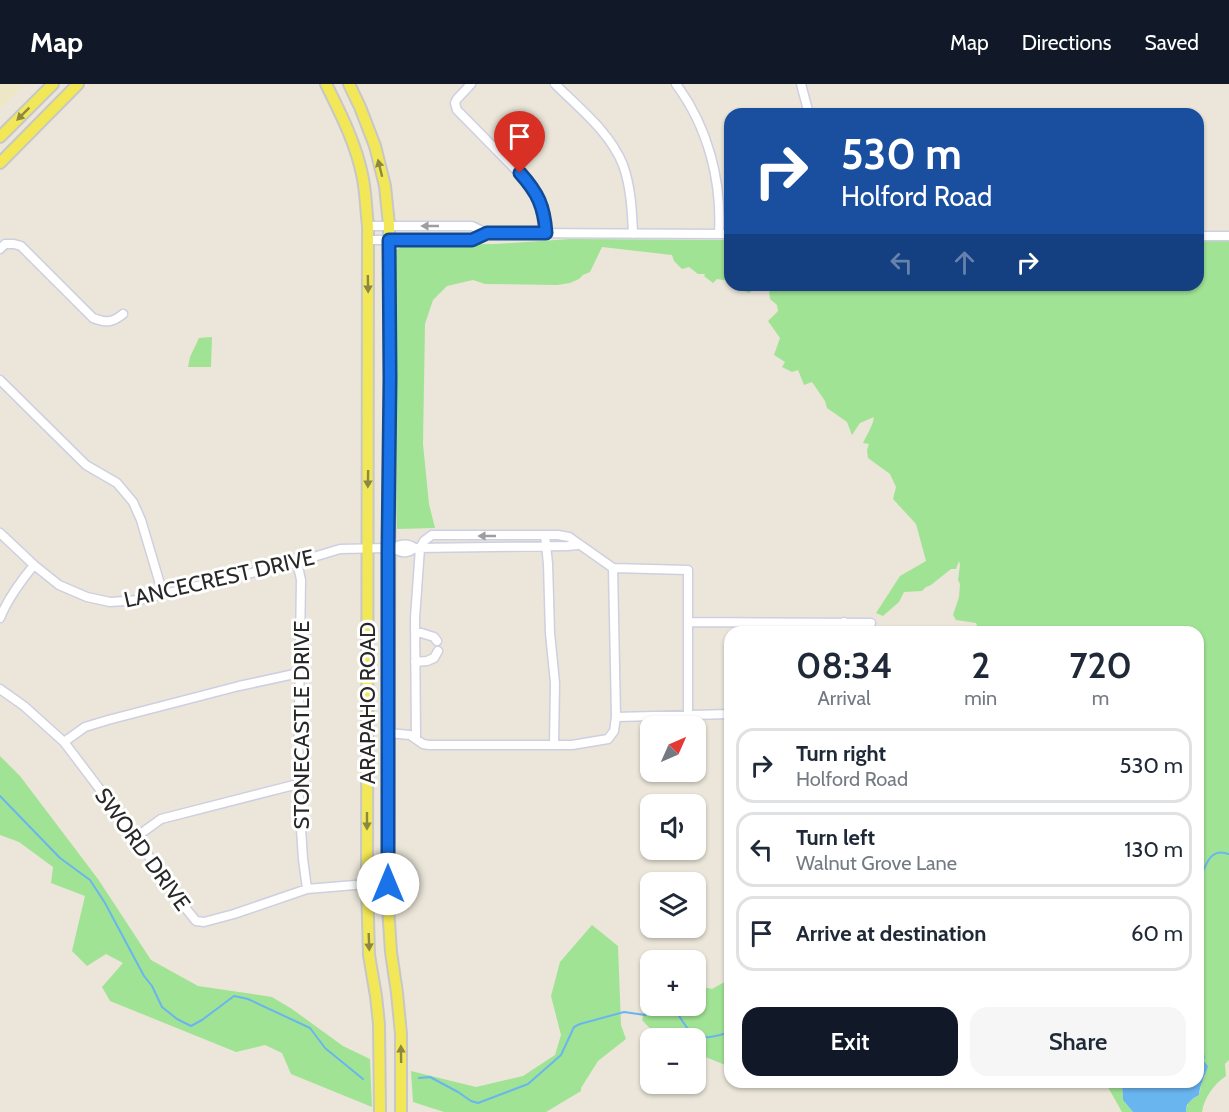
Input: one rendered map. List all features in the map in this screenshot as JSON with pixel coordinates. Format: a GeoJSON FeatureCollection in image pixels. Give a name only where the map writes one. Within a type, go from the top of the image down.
{"type":"FeatureCollection","features":[{"type":"Feature","properties":{"kind":"main road"},"geometry":{"type":"LineString","coordinates":[[0,163],[78,84]]}},
{"type":"Feature","properties":{"kind":"main road","name":"ARAPAHO ROAD"},"geometry":{"type":"LineString","coordinates":[[326,84],[354,147],[365,196],[368,226],[367,884],[369,955],[379,1024],[380,1112]]}},
{"type":"Feature","properties":{"kind":"main road","name":"ARAPAHO ROAD"},"geometry":{"type":"LineString","coordinates":[[349,84],[375,146],[385,186],[389,225],[388,907],[400,1034],[400,1112]]}},
{"type":"Feature","properties":{"kind":"main road"},"geometry":{"type":"LineString","coordinates":[[0,137],[50,87],[59,102]]}},
{"type":"Feature","properties":{"kind":"main road"},"geometry":{"type":"LineString","coordinates":[[336,105],[355,96]]}},
{"type":"Feature","properties":{"kind":"street"},"geometry":{"type":"LineString","coordinates":[[471,84],[457,99],[455,103],[457,110],[531,184],[543,207],[546,233]]}},
{"type":"Feature","properties":{"kind":"street"},"geometry":{"type":"LineString","coordinates":[[555,84],[598,126],[612,144],[623,165],[629,185],[633,234]]}},
{"type":"Feature","properties":{"kind":"street"},"geometry":{"type":"LineString","coordinates":[[676,84],[701,127],[716,173],[719,234]]}},
{"type":"Feature","properties":{"kind":"street"},"geometry":{"type":"LineString","coordinates":[[801,84],[807,108]]}},
{"type":"Feature","properties":{"kind":"street"},"geometry":{"type":"LineString","coordinates":[[368,226],[472,225],[487,233]]}},
{"type":"Feature","properties":{"kind":"street"},"geometry":{"type":"LineString","coordinates":[[368,240],[472,240],[487,233],[724,234]]}},
{"type":"Feature","properties":{"kind":"street"},"geometry":{"type":"LineString","coordinates":[[1204,236],[1229,236]]}},
{"type":"Feature","properties":{"kind":"street"},"geometry":{"type":"LineString","coordinates":[[0,249],[5,244],[21,246],[93,318],[104,323],[114,321],[123,314]]}},
{"type":"Feature","properties":{"kind":"street"},"geometry":{"type":"LineString","coordinates":[[0,380],[86,465],[117,483],[133,502],[141,520],[163,594]]}},
{"type":"Feature","properties":{"kind":"street","name":"LANCECREST DRIVE"},"geometry":{"type":"LineString","coordinates":[[0,533],[59,585],[87,597],[110,602],[139,600],[297,562],[340,549],[388,548]]}},
{"type":"Feature","properties":{"kind":"street"},"geometry":{"type":"LineString","coordinates":[[416,739],[415,631],[418,548],[432,535],[558,535],[569,537],[613,568],[688,570],[688,715]]}},
{"type":"Feature","properties":{"kind":"street"},"geometry":{"type":"LineString","coordinates":[[545,535],[555,683],[554,746]]}},
{"type":"Feature","properties":{"kind":"street"},"geometry":{"type":"LineString","coordinates":[[418,548],[578,545]]}},
{"type":"Feature","properties":{"kind":"street","name":"STONECASTLE DRIVE"},"geometry":{"type":"LineString","coordinates":[[297,562],[301,580],[298,784],[307,890]]}},
{"type":"Feature","properties":{"kind":"street"},"geometry":{"type":"LineString","coordinates":[[0,618],[17,586],[34,565]]}},
{"type":"Feature","properties":{"kind":"street"},"geometry":{"type":"LineString","coordinates":[[389,734],[410,735],[423,744],[429,745],[554,746],[608,739],[614,731],[616,717],[613,568]]}},
{"type":"Feature","properties":{"kind":"street"},"geometry":{"type":"LineString","coordinates":[[688,622],[813,626]]}},
{"type":"Feature","properties":{"kind":"street"},"geometry":{"type":"LineString","coordinates":[[849,626],[871,622]]}},
{"type":"Feature","properties":{"kind":"street"},"geometry":{"type":"LineString","coordinates":[[415,631],[434,637],[437,641]]}},
{"type":"Feature","properties":{"kind":"street"},"geometry":{"type":"LineString","coordinates":[[415,662],[434,658],[438,651]]}},
{"type":"Feature","properties":{"kind":"street"},"geometry":{"type":"LineString","coordinates":[[64,742],[85,728],[108,720],[299,673]]}},
{"type":"Feature","properties":{"kind":"street","name":"SWORD DRIVE"},"geometry":{"type":"LineString","coordinates":[[0,689],[24,706],[64,742],[196,921],[204,922],[234,914],[307,890],[388,884]]}},
{"type":"Feature","properties":{"kind":"street"},"geometry":{"type":"LineString","coordinates":[[616,717],[724,714]]}},
{"type":"Feature","properties":{"kind":"street"},"geometry":{"type":"LineString","coordinates":[[136,837],[161,819],[298,784]]}},
{"type":"Feature","properties":{"kind":"shaded area"},"geometry":{"type":"Polygon","coordinates":[[[0,84],[25,84],[0,109],[0,84]]]}},
{"type":"Feature","properties":{"kind":"green space"},"geometry":{"type":"Polygon","coordinates":[[[570,239],[724,240],[724,280],[717,279],[713,283],[704,276],[705,274],[698,274],[689,267],[682,269],[674,261],[672,255],[602,247],[590,272],[570,283],[557,285],[485,284],[473,280],[447,286],[433,300],[425,324],[423,444],[429,504],[435,528],[397,529],[394,460],[396,454],[394,449],[395,251],[403,245],[496,244],[570,239]]]}},
{"type":"Feature","properties":{"kind":"green space"},"geometry":{"type":"Polygon","coordinates":[[[1204,240],[1229,241],[1229,1060],[1225,1064],[1226,1076],[1210,1092],[1202,1112],[1186,1112],[1185,1109],[1188,1102],[1199,1095],[1201,1088],[1204,1088],[1205,1076],[1204,626],[977,626],[976,623],[956,620],[953,615],[959,597],[959,561],[956,569],[951,569],[922,591],[904,592],[899,602],[883,616],[876,613],[900,576],[926,561],[916,524],[893,499],[896,487],[890,474],[868,458],[869,444],[863,443],[874,417],[860,423],[852,435],[847,422],[827,408],[812,382],[804,385],[798,370],[792,372],[782,367],[785,362],[774,355],[780,338],[768,321],[778,311],[777,305],[770,299],[769,291],[1204,291],[1204,240]]]}},
{"type":"Feature","properties":{"kind":"green space"},"geometry":{"type":"Polygon","coordinates":[[[212,337],[211,367],[188,367],[199,338],[212,337]]]}},
{"type":"Feature","properties":{"kind":"green space"},"geometry":{"type":"Polygon","coordinates":[[[0,756],[20,776],[98,879],[151,960],[198,986],[272,997],[343,1046],[370,1059],[372,1107],[291,1074],[282,1053],[265,1045],[236,1052],[110,1001],[102,987],[123,963],[106,954],[87,966],[72,951],[85,896],[51,883],[53,867],[19,842],[0,835],[0,756]]]}},
{"type":"Feature","properties":{"kind":"green space"},"geometry":{"type":"Polygon","coordinates":[[[592,925],[618,946],[621,1025],[626,1039],[598,1061],[581,1091],[546,1112],[444,1112],[413,1102],[411,1071],[476,1087],[523,1076],[555,1055],[561,1035],[551,996],[560,962],[592,925]]]}},
{"type":"Feature","properties":{"kind":"green space"},"geometry":{"type":"Polygon","coordinates":[[[724,982],[724,1065],[706,1057],[706,1028],[650,1028],[642,1020],[643,1016],[706,1016],[706,988],[712,989],[724,982]]]}},
{"type":"Feature","properties":{"kind":"green space"},"geometry":{"type":"Polygon","coordinates":[[[1108,1088],[1122,1088],[1123,1100],[1133,1112],[1122,1112],[1108,1088]]]}},
{"type":"Feature","properties":{"kind":"water"},"geometry":{"type":"Polygon","coordinates":[[[1204,1061],[1208,1066],[1204,1076],[1204,1061]]]}},
{"type":"Feature","properties":{"kind":"water"},"geometry":{"type":"Polygon","coordinates":[[[1122,1088],[1200,1088],[1199,1095],[1188,1104],[1186,1112],[1133,1112],[1123,1100],[1122,1088]]]}},
{"type":"Feature","properties":{"kind":"waterway"},"geometry":{"type":"LineString","coordinates":[[0,796],[60,858],[90,880],[162,1007],[177,1019],[191,1026],[234,996],[248,999],[310,1028],[325,1048],[363,1079]]}},
{"type":"Feature","properties":{"kind":"waterway"},"geometry":{"type":"LineString","coordinates":[[1204,869],[1208,860],[1216,853],[1229,854]]}},
{"type":"Feature","properties":{"kind":"waterway"},"geometry":{"type":"LineString","coordinates":[[419,1078],[430,1077],[478,1103],[528,1084],[561,1055],[574,1027],[624,1012],[640,1014]]}},
{"type":"Feature","properties":{"kind":"waterway"},"geometry":{"type":"LineString","coordinates":[[679,1016],[694,1035],[708,1037],[724,1034]]}},
{"type":"Feature","properties":{"kind":"route"},"geometry":{"type":"LineString","coordinates":[[388,884],[389,240],[472,240],[487,233],[546,233],[543,207],[531,184],[520,173]]}}]}
